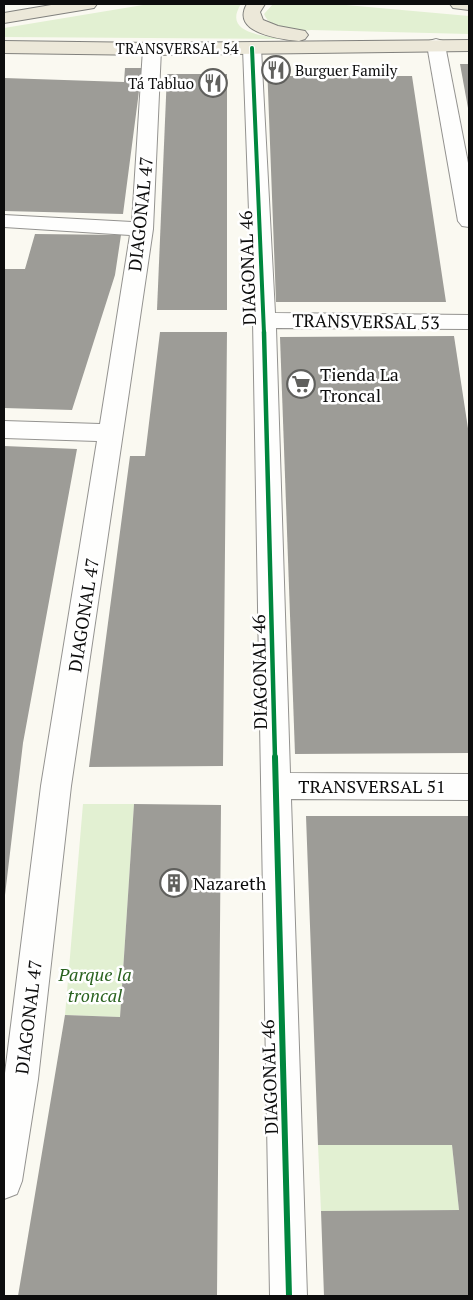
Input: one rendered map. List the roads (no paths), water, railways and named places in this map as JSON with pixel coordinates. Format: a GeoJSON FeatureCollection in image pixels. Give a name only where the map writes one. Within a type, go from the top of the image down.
{"type":"FeatureCollection","features":[{"type":"Feature","properties":{"kind":"main road"},"geometry":{"type":"LineString","coordinates":[[4,18],[88,4]]}},
{"type":"Feature","properties":{"kind":"main road"},"geometry":{"type":"LineString","coordinates":[[256,4],[252,9],[251,16],[254,22],[274,32],[406,44]]}},
{"type":"Feature","properties":{"kind":"main road"},"geometry":{"type":"LineString","coordinates":[[459,4],[469,5]]}},
{"type":"Feature","properties":{"kind":"main road","name":"TRANSVERSAL 54"},"geometry":{"type":"LineString","coordinates":[[4,48],[252,48],[406,44],[469,45]]}},
{"type":"Feature","properties":{"kind":"street"},"geometry":{"type":"LineString","coordinates":[[436,45],[469,221]]}},
{"type":"Feature","properties":{"kind":"street","name":"DIAGONAL 47"},"geometry":{"type":"LineString","coordinates":[[4,1181],[21,1080],[56,786],[142,229],[152,48]]}},
{"type":"Feature","properties":{"kind":"street","name":"DIAGONAL 46"},"geometry":{"type":"LineString","coordinates":[[252,48],[264,320],[289,1296]]}},
{"type":"Feature","properties":{"kind":"street"},"geometry":{"type":"LineString","coordinates":[[4,221],[142,229]]}},
{"type":"Feature","properties":{"kind":"street","name":"TRANSVERSAL 53"},"geometry":{"type":"LineString","coordinates":[[264,320],[469,322]]}},
{"type":"Feature","properties":{"kind":"street"},"geometry":{"type":"LineString","coordinates":[[4,430],[111,433]]}},
{"type":"Feature","properties":{"kind":"street","name":"TRANSVERSAL 51"},"geometry":{"type":"LineString","coordinates":[[275,786],[469,787]]}},
{"type":"Feature","properties":{"kind":"place","name":"Burguer Family"},"geometry":{"type":"Point","coordinates":[276,70]}},
{"type":"Feature","properties":{"kind":"place","name":"Tá Tabluo"},"geometry":{"type":"Point","coordinates":[213,83]}},
{"type":"Feature","properties":{"kind":"place","name":"Tienda La Troncal"},"geometry":{"type":"Point","coordinates":[301,384]}},
{"type":"Feature","properties":{"kind":"place","name":"Nazareth"},"geometry":{"type":"Point","coordinates":[174,883]}},
{"type":"Feature","properties":{"kind":"park label","name":"Parque la troncal"},"geometry":{"type":"Point","coordinates":[95,984]}}]}
